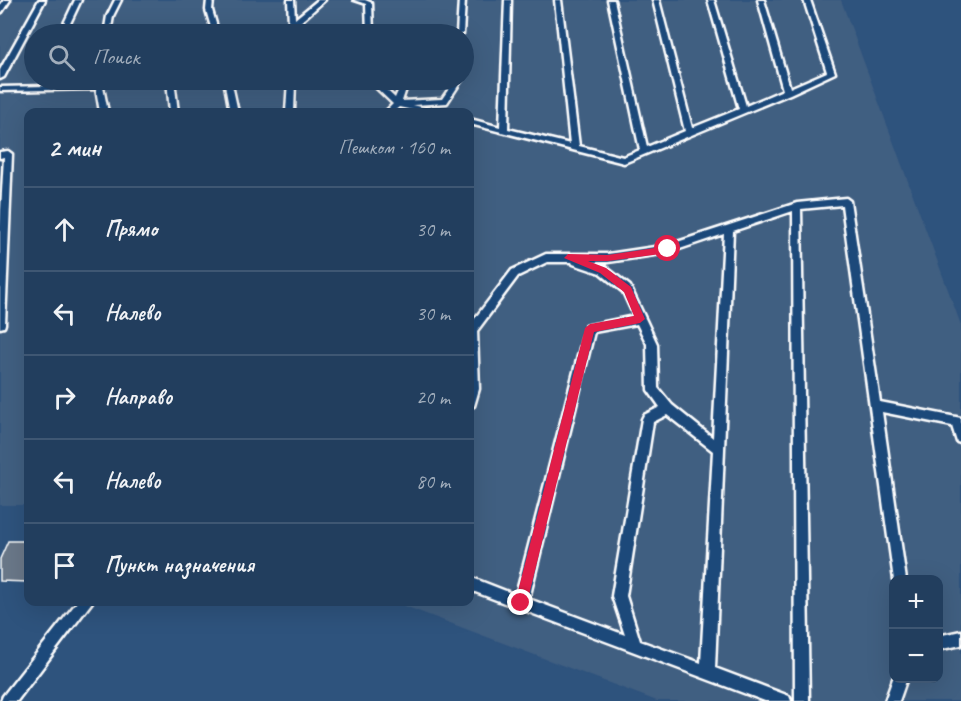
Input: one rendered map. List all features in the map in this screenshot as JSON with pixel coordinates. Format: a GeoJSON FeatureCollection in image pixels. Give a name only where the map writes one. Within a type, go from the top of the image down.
{"type":"FeatureCollection","features":[{"type":"Feature","properties":{"kind":"lane"},"geometry":{"type":"LineString","coordinates":[[0,11],[7,0]]}},
{"type":"Feature","properties":{"kind":"lane"},"geometry":{"type":"LineString","coordinates":[[29,24],[42,0]]}},
{"type":"Feature","properties":{"kind":"lane"},"geometry":{"type":"LineString","coordinates":[[67,24],[78,0]]}},
{"type":"Feature","properties":{"kind":"lane"},"geometry":{"type":"LineString","coordinates":[[109,24],[118,0]]}},
{"type":"Feature","properties":{"kind":"lane"},"geometry":{"type":"LineString","coordinates":[[210,0],[209,10],[213,24]]}},
{"type":"Feature","properties":{"kind":"lane"},"geometry":{"type":"LineString","coordinates":[[291,0],[294,24]]}},
{"type":"Feature","properties":{"kind":"lane"},"geometry":{"type":"LineString","coordinates":[[294,24],[322,0]]}},
{"type":"Feature","properties":{"kind":"lane"},"geometry":{"type":"LineString","coordinates":[[357,0],[369,3],[380,0]]}},
{"type":"Feature","properties":{"kind":"lane"},"geometry":{"type":"LineString","coordinates":[[461,24],[462,0]]}},
{"type":"Feature","properties":{"kind":"lane"},"geometry":{"type":"LineString","coordinates":[[504,131],[508,0]]}},
{"type":"Feature","properties":{"kind":"lane"},"geometry":{"type":"LineString","coordinates":[[558,0],[575,148]]}},
{"type":"Feature","properties":{"kind":"lane"},"geometry":{"type":"LineString","coordinates":[[611,0],[644,152]]}},
{"type":"Feature","properties":{"kind":"lane"},"geometry":{"type":"LineString","coordinates":[[656,0],[688,133]]}},
{"type":"Feature","properties":{"kind":"lane"},"geometry":{"type":"LineString","coordinates":[[711,0],[743,110]]}},
{"type":"Feature","properties":{"kind":"lane"},"geometry":{"type":"LineString","coordinates":[[760,0],[787,92]]}},
{"type":"Feature","properties":{"kind":"lane"},"geometry":{"type":"LineString","coordinates":[[474,123],[624,160],[831,73],[807,0]]}},
{"type":"Feature","properties":{"kind":"lane"},"geometry":{"type":"LineString","coordinates":[[369,3],[370,24]]}},
{"type":"Feature","properties":{"kind":"lane"},"geometry":{"type":"LineString","coordinates":[[0,77],[24,33]]}},
{"type":"Feature","properties":{"kind":"lane"},"geometry":{"type":"LineString","coordinates":[[0,89],[24,88]]}},
{"type":"Feature","properties":{"kind":"lane"},"geometry":{"type":"LineString","coordinates":[[100,90],[103,108]]}},
{"type":"Feature","properties":{"kind":"lane"},"geometry":{"type":"LineString","coordinates":[[172,90],[174,108]]}},
{"type":"Feature","properties":{"kind":"lane"},"geometry":{"type":"LineString","coordinates":[[229,90],[233,108]]}},
{"type":"Feature","properties":{"kind":"lane"},"geometry":{"type":"LineString","coordinates":[[290,108],[291,90]]}},
{"type":"Feature","properties":{"kind":"lane"},"geometry":{"type":"LineString","coordinates":[[382,90],[397,104],[414,108]]}},
{"type":"Feature","properties":{"kind":"lane"},"geometry":{"type":"LineString","coordinates":[[393,108],[402,90]]}},
{"type":"Feature","properties":{"kind":"lane"},"geometry":{"type":"LineString","coordinates":[[397,104],[444,100],[451,90]]}},
{"type":"Feature","properties":{"kind":"lane"},"geometry":{"type":"LineString","coordinates":[[0,155],[8,154],[0,324]]}},
{"type":"Feature","properties":{"kind":"lane"},"geometry":{"type":"LineString","coordinates":[[474,327],[515,273],[546,258],[608,258],[668,249],[796,206],[846,201],[899,575]]}},
{"type":"Feature","properties":{"kind":"lane"},"geometry":{"type":"LineString","coordinates":[[796,206],[802,701]]}},
{"type":"Feature","properties":{"kind":"lane"},"geometry":{"type":"LineString","coordinates":[[708,673],[729,229]]}},
{"type":"Feature","properties":{"kind":"lane"},"geometry":{"type":"LineString","coordinates":[[568,258],[603,270],[627,289],[652,344],[653,390],[668,409],[719,449]]}},
{"type":"Feature","properties":{"kind":"lane"},"geometry":{"type":"LineString","coordinates":[[521,603],[590,328],[640,319]]}},
{"type":"Feature","properties":{"kind":"lane"},"geometry":{"type":"LineString","coordinates":[[875,406],[957,422],[961,438]]}},
{"type":"Feature","properties":{"kind":"lane"},"geometry":{"type":"LineString","coordinates":[[635,645],[619,596],[648,419],[668,409]]}},
{"type":"Feature","properties":{"kind":"lane"},"geometry":{"type":"LineString","coordinates":[[474,585],[784,701]]}},
{"type":"Feature","properties":{"kind":"lane"},"geometry":{"type":"LineString","coordinates":[[8,701],[82,606]]}},
{"type":"Feature","properties":{"kind":"lane"},"geometry":{"type":"LineString","coordinates":[[943,642],[961,638]]}},
{"type":"Feature","properties":{"kind":"lane"},"geometry":{"type":"LineString","coordinates":[[892,701],[898,683]]}},
{"type":"Feature","properties":{"kind":"shaded area"},"geometry":{"type":"Polygon","coordinates":[[[0,0],[841,0],[961,325],[961,701],[657,701],[405,606],[474,606],[474,108],[24,108],[24,505],[0,505],[0,0]]]}},
{"type":"Feature","properties":{"kind":"building"},"geometry":{"type":"Polygon","coordinates":[[[8,541],[24,541],[24,582],[0,581],[0,559],[8,541]]]}},
{"type":"Feature","properties":{"kind":"route"},"geometry":{"type":"LineString","coordinates":[[521,603],[590,328],[640,319],[627,289],[603,270],[568,258],[608,258],[668,249]]}}]}
